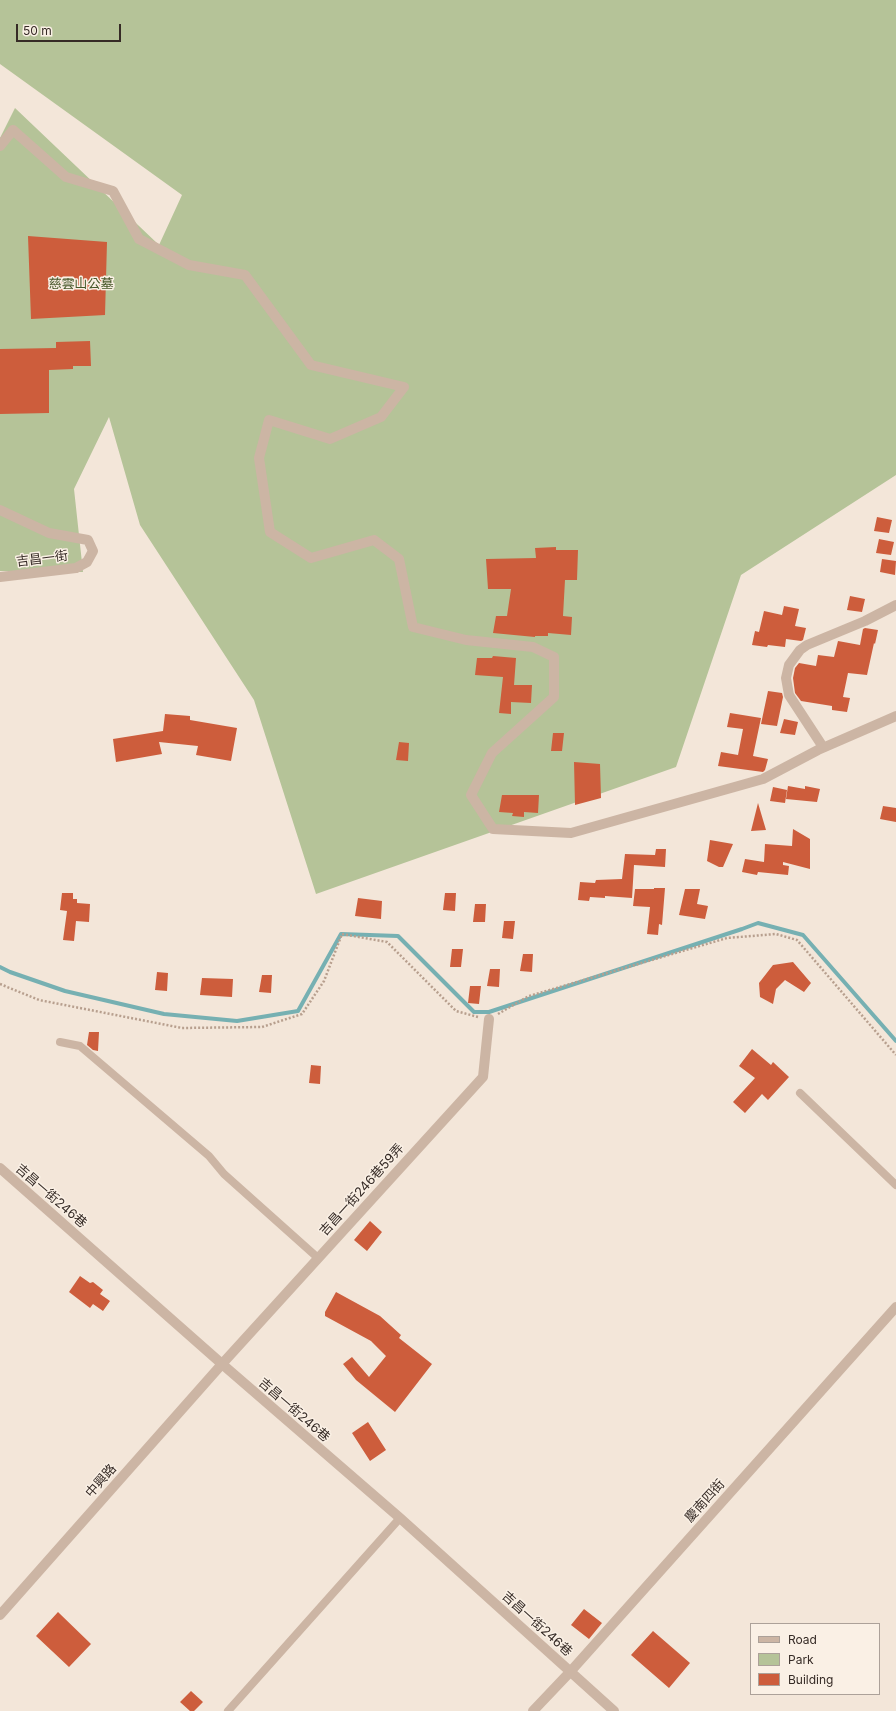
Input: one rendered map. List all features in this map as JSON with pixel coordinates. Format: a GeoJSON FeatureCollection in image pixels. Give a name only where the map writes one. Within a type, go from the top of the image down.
{"type":"FeatureCollection","features":[{"type":"Feature","properties":{"kind":"street"},"geometry":{"type":"LineString","coordinates":[[0,146],[14,130],[66,177],[113,192],[139,239],[189,265],[245,275],[311,365],[404,387],[381,418],[330,439],[269,420],[259,458],[270,532],[311,558],[374,540],[400,559],[413,627],[466,640],[533,647],[554,657],[554,697],[492,753],[471,795],[493,829],[571,833],[763,779],[823,747],[896,716]]}},
{"type":"Feature","properties":{"kind":"street","name":"吉昌一街"},"geometry":{"type":"LineString","coordinates":[[0,510],[49,533],[88,540],[93,551],[87,562],[76,568],[0,577]]}},
{"type":"Feature","properties":{"kind":"street"},"geometry":{"type":"LineString","coordinates":[[823,747],[789,695],[786,678],[789,665],[800,650],[807,645],[865,621],[896,605]]}},
{"type":"Feature","properties":{"kind":"street","name":"吉昌一街246巷59弄"},"geometry":{"type":"LineString","coordinates":[[222,1364],[482,1077],[489,1019]]}},
{"type":"Feature","properties":{"kind":"street","name":"吉昌一街246巷"},"geometry":{"type":"LineString","coordinates":[[0,1168],[222,1364],[400,1518],[614,1711]]}},
{"type":"Feature","properties":{"kind":"street","name":"慶南四街"},"geometry":{"type":"LineString","coordinates":[[533,1711],[570,1672],[896,1307]]}},
{"type":"Feature","properties":{"kind":"street","name":"中興路"},"geometry":{"type":"LineString","coordinates":[[0,1615],[222,1364]]}},
{"type":"Feature","properties":{"kind":"lane"},"geometry":{"type":"LineString","coordinates":[[60,1042],[80,1046],[209,1156],[224,1174],[318,1258]]}},
{"type":"Feature","properties":{"kind":"lane"},"geometry":{"type":"LineString","coordinates":[[800,1093],[896,1185]]}},
{"type":"Feature","properties":{"kind":"lane"},"geometry":{"type":"LineString","coordinates":[[228,1711],[400,1518]]}},
{"type":"Feature","properties":{"kind":"path"},"geometry":{"type":"LineString","coordinates":[[0,984],[39,1000],[182,1028],[262,1027],[302,1014],[324,981],[342,934],[387,942],[456,1011],[489,1019],[528,996],[727,938],[776,934],[797,940],[896,1055]]}},
{"type":"Feature","properties":{"kind":"green space","name":"慈雲山公墓"},"geometry":{"type":"Polygon","coordinates":[[[0,0],[896,0],[896,475],[741,575],[676,767],[316,894],[254,700],[140,525],[109,417],[74,489],[83,572],[0,571],[0,138],[15,108],[159,245],[182,195],[0,64],[0,0]]]}},
{"type":"Feature","properties":{"kind":"building"},"geometry":{"type":"Polygon","coordinates":[[[28,236],[107,242],[105,315],[31,319],[28,236]]]}},
{"type":"Feature","properties":{"kind":"building"},"geometry":{"type":"Polygon","coordinates":[[[90,341],[91,366],[73,366],[73,369],[49,370],[49,413],[0,414],[0,349],[56,348],[56,342],[90,341]]]}},
{"type":"Feature","properties":{"kind":"building"},"geometry":{"type":"Polygon","coordinates":[[[877,517],[892,520],[889,533],[874,531],[877,517]]]}},
{"type":"Feature","properties":{"kind":"building"},"geometry":{"type":"Polygon","coordinates":[[[879,539],[894,542],[891,555],[876,553],[879,539]]]}},
{"type":"Feature","properties":{"kind":"building"},"geometry":{"type":"Polygon","coordinates":[[[556,547],[556,550],[578,550],[577,580],[565,580],[563,616],[572,617],[571,635],[548,633],[548,636],[535,637],[493,633],[496,616],[507,616],[511,589],[488,589],[486,559],[536,558],[535,548],[556,547]]]}},
{"type":"Feature","properties":{"kind":"building"},"geometry":{"type":"Polygon","coordinates":[[[882,559],[896,561],[895,575],[880,572],[882,559]]]}},
{"type":"Feature","properties":{"kind":"building"},"geometry":{"type":"Polygon","coordinates":[[[850,596],[865,599],[862,612],[847,610],[850,596]]]}},
{"type":"Feature","properties":{"kind":"building"},"geometry":{"type":"Polygon","coordinates":[[[784,606],[799,609],[795,626],[806,628],[803,640],[786,639],[785,647],[752,645],[755,631],[759,632],[764,611],[782,615],[784,606]]]}},
{"type":"Feature","properties":{"kind":"building"},"geometry":{"type":"Polygon","coordinates":[[[863,629],[878,630],[867,675],[848,673],[843,697],[850,698],[847,712],[832,710],[832,706],[801,701],[795,693],[793,678],[795,668],[799,663],[816,666],[818,655],[834,657],[838,641],[860,645],[863,629]]]}},
{"type":"Feature","properties":{"kind":"building"},"geometry":{"type":"Polygon","coordinates":[[[493,656],[516,658],[514,685],[532,685],[531,703],[511,702],[511,714],[499,713],[503,677],[475,675],[477,658],[492,658],[493,656]]]}},
{"type":"Feature","properties":{"kind":"building"},"geometry":{"type":"Polygon","coordinates":[[[768,691],[782,693],[783,697],[777,726],[761,724],[768,691]]]}},
{"type":"Feature","properties":{"kind":"building"},"geometry":{"type":"Polygon","coordinates":[[[730,713],[761,718],[753,756],[768,759],[763,772],[718,766],[721,752],[738,755],[743,729],[727,727],[730,713]]]}},
{"type":"Feature","properties":{"kind":"building"},"geometry":{"type":"Polygon","coordinates":[[[165,714],[190,716],[190,720],[237,728],[231,761],[196,755],[198,746],[159,742],[162,754],[116,762],[113,739],[163,731],[165,714]]]}},
{"type":"Feature","properties":{"kind":"building"},"geometry":{"type":"Polygon","coordinates":[[[784,719],[798,722],[795,735],[780,733],[784,719]]]}},
{"type":"Feature","properties":{"kind":"building"},"geometry":{"type":"Polygon","coordinates":[[[553,733],[564,733],[562,751],[551,751],[553,733]]]}},
{"type":"Feature","properties":{"kind":"building"},"geometry":{"type":"Polygon","coordinates":[[[399,742],[409,743],[408,761],[396,760],[399,742]]]}},
{"type":"Feature","properties":{"kind":"building"},"geometry":{"type":"Polygon","coordinates":[[[574,762],[600,764],[601,798],[575,805],[574,762]]]}},
{"type":"Feature","properties":{"kind":"building"},"geometry":{"type":"Polygon","coordinates":[[[788,786],[805,789],[805,786],[820,789],[817,802],[786,799],[788,786]]]}},
{"type":"Feature","properties":{"kind":"building"},"geometry":{"type":"Polygon","coordinates":[[[773,787],[787,790],[785,803],[770,801],[773,787]]]}},
{"type":"Feature","properties":{"kind":"building"},"geometry":{"type":"Polygon","coordinates":[[[502,795],[539,795],[538,813],[524,812],[524,817],[512,816],[513,813],[499,812],[502,795]]]}},
{"type":"Feature","properties":{"kind":"building"},"geometry":{"type":"Polygon","coordinates":[[[758,803],[766,830],[751,831],[758,803]]]}},
{"type":"Feature","properties":{"kind":"building"},"geometry":{"type":"Polygon","coordinates":[[[883,806],[896,808],[896,822],[880,819],[883,806]]]}},
{"type":"Feature","properties":{"kind":"building"},"geometry":{"type":"Polygon","coordinates":[[[793,829],[810,839],[810,869],[783,862],[783,865],[789,866],[788,875],[758,872],[757,875],[742,872],[745,859],[764,862],[765,844],[792,846],[793,829]]]}},
{"type":"Feature","properties":{"kind":"building"},"geometry":{"type":"Polygon","coordinates":[[[710,840],[733,844],[723,867],[719,867],[707,861],[710,840]]]}},
{"type":"Feature","properties":{"kind":"building"},"geometry":{"type":"Polygon","coordinates":[[[656,849],[666,849],[665,867],[634,865],[632,898],[605,896],[605,898],[590,897],[589,901],[578,900],[580,882],[595,883],[596,880],[622,879],[625,854],[655,855],[656,849]]]}},
{"type":"Feature","properties":{"kind":"building"},"geometry":{"type":"Polygon","coordinates":[[[665,888],[662,925],[659,924],[658,935],[647,934],[650,907],[633,906],[635,889],[665,888]]]}},
{"type":"Feature","properties":{"kind":"building"},"geometry":{"type":"Polygon","coordinates":[[[685,889],[700,889],[697,904],[708,906],[705,919],[679,915],[685,889]]]}},
{"type":"Feature","properties":{"kind":"building"},"geometry":{"type":"Polygon","coordinates":[[[62,893],[73,893],[73,899],[77,899],[77,903],[90,904],[89,922],[76,921],[74,941],[63,940],[67,911],[60,910],[62,893]]]}},
{"type":"Feature","properties":{"kind":"building"},"geometry":{"type":"Polygon","coordinates":[[[445,893],[456,893],[455,911],[443,910],[445,893]]]}},
{"type":"Feature","properties":{"kind":"building"},"geometry":{"type":"Polygon","coordinates":[[[358,898],[382,901],[381,919],[355,916],[358,898]]]}},
{"type":"Feature","properties":{"kind":"building"},"geometry":{"type":"Polygon","coordinates":[[[475,904],[486,904],[485,922],[473,922],[475,904]]]}},
{"type":"Feature","properties":{"kind":"building"},"geometry":{"type":"Polygon","coordinates":[[[504,921],[515,921],[513,939],[502,938],[504,921]]]}},
{"type":"Feature","properties":{"kind":"building"},"geometry":{"type":"Polygon","coordinates":[[[452,949],[463,949],[461,967],[450,967],[452,949]]]}},
{"type":"Feature","properties":{"kind":"building"},"geometry":{"type":"Polygon","coordinates":[[[523,954],[533,954],[532,972],[520,971],[523,954]]]}},
{"type":"Feature","properties":{"kind":"building"},"geometry":{"type":"Polygon","coordinates":[[[793,962],[811,983],[804,992],[785,980],[776,989],[773,1004],[760,997],[759,983],[773,965],[793,962]]]}},
{"type":"Feature","properties":{"kind":"building"},"geometry":{"type":"Polygon","coordinates":[[[490,969],[500,969],[499,987],[487,986],[490,969]]]}},
{"type":"Feature","properties":{"kind":"building"},"geometry":{"type":"Polygon","coordinates":[[[157,972],[168,973],[167,991],[155,990],[157,972]]]}},
{"type":"Feature","properties":{"kind":"building"},"geometry":{"type":"Polygon","coordinates":[[[262,975],[272,975],[271,993],[259,992],[262,975]]]}},
{"type":"Feature","properties":{"kind":"building"},"geometry":{"type":"Polygon","coordinates":[[[202,978],[233,979],[232,997],[200,995],[202,978]]]}},
{"type":"Feature","properties":{"kind":"building"},"geometry":{"type":"Polygon","coordinates":[[[470,986],[481,986],[479,1004],[468,1003],[470,986]]]}},
{"type":"Feature","properties":{"kind":"building"},"geometry":{"type":"Polygon","coordinates":[[[89,1032],[99,1032],[98,1051],[93,1050],[87,1045],[89,1032]]]}},
{"type":"Feature","properties":{"kind":"building"},"geometry":{"type":"Polygon","coordinates":[[[752,1049],[771,1065],[773,1062],[789,1077],[768,1100],[762,1094],[745,1113],[733,1102],[755,1078],[739,1066],[752,1049]]]}},
{"type":"Feature","properties":{"kind":"building"},"geometry":{"type":"Polygon","coordinates":[[[311,1065],[321,1066],[320,1084],[309,1083],[311,1065]]]}},
{"type":"Feature","properties":{"kind":"building"},"geometry":{"type":"Polygon","coordinates":[[[370,1221],[382,1232],[367,1251],[354,1240],[370,1221]]]}},
{"type":"Feature","properties":{"kind":"building"},"geometry":{"type":"Polygon","coordinates":[[[80,1276],[90,1283],[93,1282],[103,1290],[100,1294],[110,1301],[103,1311],[93,1304],[90,1308],[69,1292],[80,1276]]]}},
{"type":"Feature","properties":{"kind":"building"},"geometry":{"type":"Polygon","coordinates":[[[336,1292],[380,1316],[401,1335],[399,1338],[432,1364],[395,1412],[356,1380],[343,1364],[352,1357],[369,1377],[386,1356],[371,1341],[325,1316],[325,1312],[336,1292]]]}},
{"type":"Feature","properties":{"kind":"building"},"geometry":{"type":"Polygon","coordinates":[[[368,1422],[386,1450],[370,1461],[352,1433],[368,1422]]]}},
{"type":"Feature","properties":{"kind":"building"},"geometry":{"type":"Polygon","coordinates":[[[584,1609],[602,1623],[589,1639],[571,1625],[584,1609]]]}},
{"type":"Feature","properties":{"kind":"building"},"geometry":{"type":"Polygon","coordinates":[[[58,1612],[91,1644],[69,1667],[36,1636],[58,1612]]]}},
{"type":"Feature","properties":{"kind":"building"},"geometry":{"type":"Polygon","coordinates":[[[653,1631],[690,1663],[669,1688],[631,1655],[653,1631]]]}},
{"type":"Feature","properties":{"kind":"building"},"geometry":{"type":"Polygon","coordinates":[[[191,1691],[203,1702],[194,1711],[190,1711],[180,1702],[191,1691]]]}},
{"type":"Feature","properties":{"kind":"waterway"},"geometry":{"type":"LineString","coordinates":[[0,967],[10,972],[65,991],[164,1014],[237,1021],[298,1011],[341,934],[398,936],[474,1012],[489,1012],[758,923],[803,935],[896,1041]]}}]}
